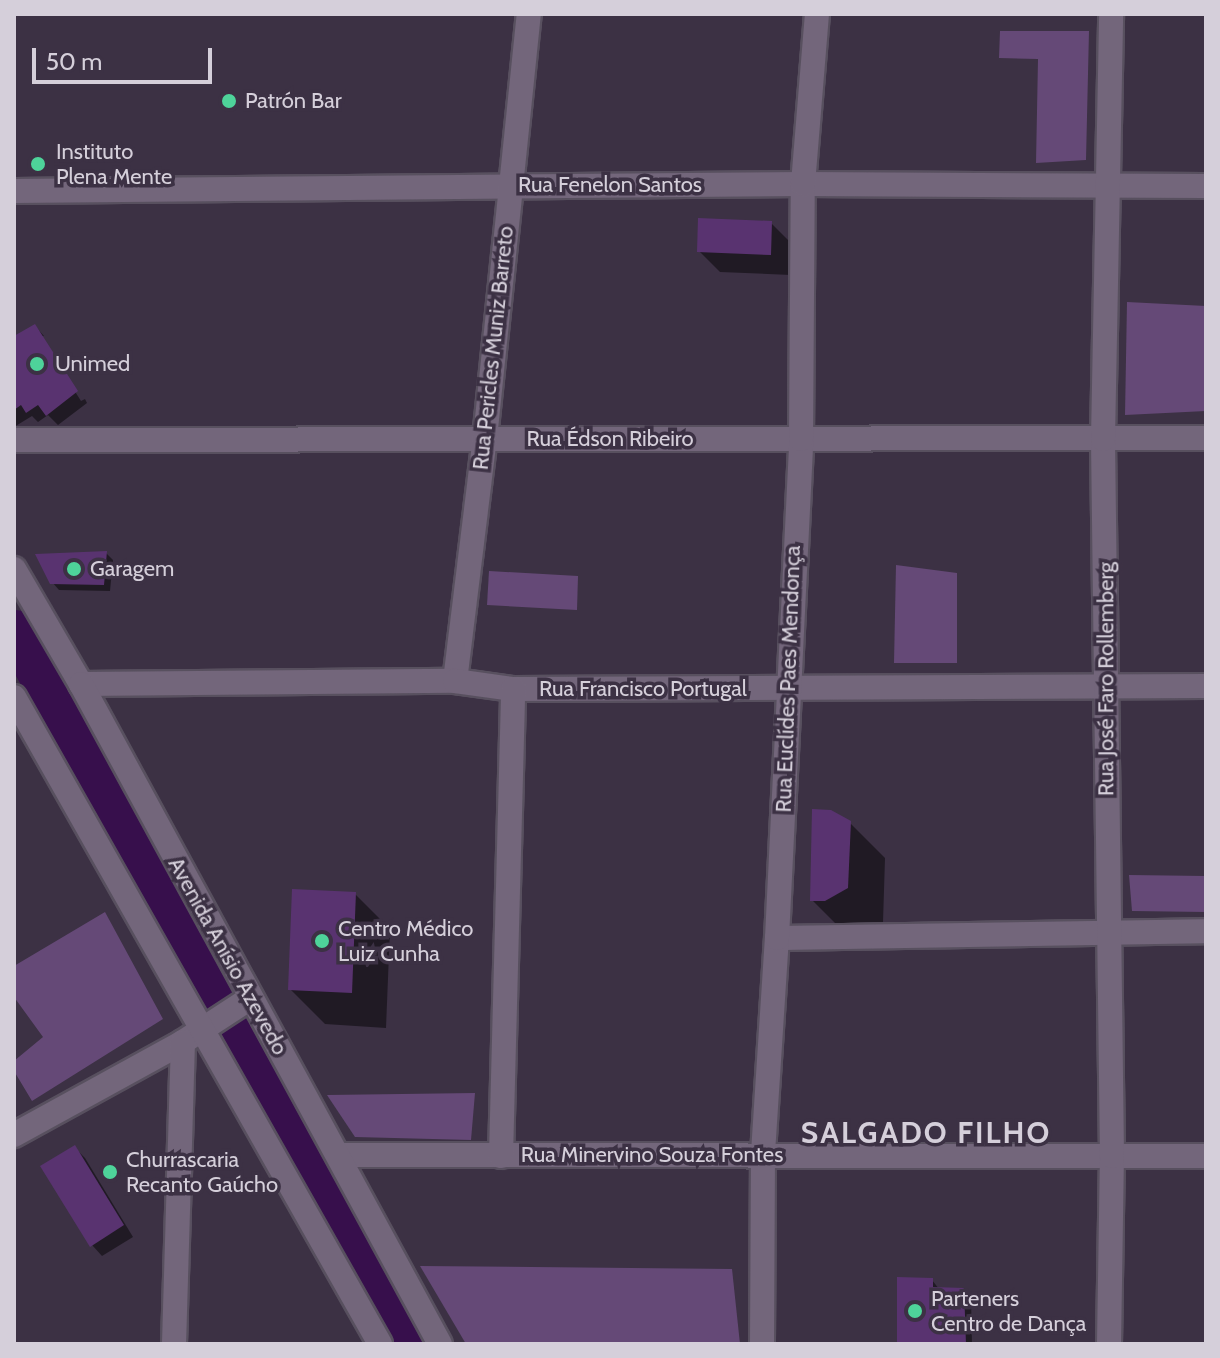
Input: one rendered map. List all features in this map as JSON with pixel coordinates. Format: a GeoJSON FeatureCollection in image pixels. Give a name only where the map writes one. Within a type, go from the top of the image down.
{"type":"FeatureCollection","features":[{"type":"Feature","properties":{"kind":"street","name":"Rua Pericles Muniz Barreto"},"geometry":{"type":"LineString","coordinates":[[455,681],[485,438],[529,14]]}},
{"type":"Feature","properties":{"kind":"street","name":"Rua Euclídes Paes Mendonça"},"geometry":{"type":"LineString","coordinates":[[762,1344],[763,1153],[777,938],[801,439],[803,184],[817,14]]}},
{"type":"Feature","properties":{"kind":"street","name":"Rua José Faro Rollemberg"},"geometry":{"type":"LineString","coordinates":[[1109,1344],[1112,1156],[1106,933],[1107,687],[1103,439],[1111,14]]}},
{"type":"Feature","properties":{"kind":"street","name":"Rua Fenelon Santos"},"geometry":{"type":"LineString","coordinates":[[14,191],[803,184],[1206,186]]}},
{"type":"Feature","properties":{"kind":"street","name":"Rua Édson Ribeiro"},"geometry":{"type":"LineString","coordinates":[[14,440],[1206,438]]}},
{"type":"Feature","properties":{"kind":"street","name":"Avenida Anísio Azevedo"},"geometry":{"type":"LineString","coordinates":[[14,569],[21,600],[81,684],[217,1019],[380,1344]]}},
{"type":"Feature","properties":{"kind":"street","name":"Rua Francisco Portugal"},"geometry":{"type":"LineString","coordinates":[[81,684],[455,681],[513,689],[1206,686]]}},
{"type":"Feature","properties":{"kind":"street"},"geometry":{"type":"LineString","coordinates":[[501,1156],[513,689]]}},
{"type":"Feature","properties":{"kind":"street","name":"Avenida Anísio Azevedo"},"geometry":{"type":"LineString","coordinates":[[14,697],[217,1019],[338,1155],[440,1344]]}},
{"type":"Feature","properties":{"kind":"street"},"geometry":{"type":"LineString","coordinates":[[777,938],[1206,931]]}},
{"type":"Feature","properties":{"kind":"street"},"geometry":{"type":"LineString","coordinates":[[14,1135],[217,1019]]}},
{"type":"Feature","properties":{"kind":"street"},"geometry":{"type":"LineString","coordinates":[[174,1344],[217,1019]]}},
{"type":"Feature","properties":{"kind":"street","name":"Rua Minervino Souza Fontes"},"geometry":{"type":"LineString","coordinates":[[338,1155],[763,1153],[1206,1156]]}},
{"type":"Feature","properties":{"kind":"shaded area"},"geometry":{"type":"Polygon","coordinates":[[[1000,31],[1089,31],[1086,160],[1036,163],[1038,59],[999,58],[1000,31]]]}},
{"type":"Feature","properties":{"kind":"shaded area"},"geometry":{"type":"Polygon","coordinates":[[[1127,302],[1206,306],[1206,411],[1125,415],[1127,302]]]}},
{"type":"Feature","properties":{"kind":"shaded area"},"geometry":{"type":"Polygon","coordinates":[[[896,565],[957,573],[957,663],[894,663],[896,565]]]}},
{"type":"Feature","properties":{"kind":"shaded area"},"geometry":{"type":"Polygon","coordinates":[[[489,571],[578,576],[577,610],[487,605],[489,571]]]}},
{"type":"Feature","properties":{"kind":"shaded area"},"geometry":{"type":"Polygon","coordinates":[[[1129,875],[1206,876],[1206,912],[1132,911],[1129,875]]]}},
{"type":"Feature","properties":{"kind":"shaded area"},"geometry":{"type":"Polygon","coordinates":[[[105,912],[163,1019],[32,1101],[14,1071],[14,1061],[43,1037],[14,997],[14,966],[105,912]]]}},
{"type":"Feature","properties":{"kind":"shaded area"},"geometry":{"type":"Polygon","coordinates":[[[475,1093],[471,1140],[355,1137],[327,1095],[475,1093]]]}},
{"type":"Feature","properties":{"kind":"shaded area"},"geometry":{"type":"Polygon","coordinates":[[[420,1266],[732,1269],[740,1344],[466,1344],[420,1266]]]}},
{"type":"Feature","properties":{"kind":"building"},"geometry":{"type":"Polygon","coordinates":[[[698,218],[772,221],[771,255],[697,252],[698,218]]]}},
{"type":"Feature","properties":{"kind":"building","name":"Unimed"},"geometry":{"type":"Polygon","coordinates":[[[35,324],[78,391],[46,416],[38,405],[26,413],[21,405],[14,410],[14,336],[35,324]]]}},
{"type":"Feature","properties":{"kind":"building","name":"Garagem"},"geometry":{"type":"Polygon","coordinates":[[[107,551],[104,585],[50,584],[35,554],[107,551]]]}},
{"type":"Feature","properties":{"kind":"building"},"geometry":{"type":"Polygon","coordinates":[[[812,809],[831,810],[851,821],[848,888],[825,901],[810,901],[812,809]]]}},
{"type":"Feature","properties":{"kind":"building","name":"Centro Médico Luiz Cunha"},"geometry":{"type":"Polygon","coordinates":[[[292,889],[356,892],[352,993],[288,990],[292,889]]]}},
{"type":"Feature","properties":{"kind":"building"},"geometry":{"type":"Polygon","coordinates":[[[75,1145],[124,1225],[90,1247],[40,1166],[75,1145]]]}},
{"type":"Feature","properties":{"kind":"building"},"geometry":{"type":"Polygon","coordinates":[[[897,1277],[933,1278],[933,1287],[964,1288],[966,1344],[897,1343],[897,1277]]]}},
{"type":"Feature","properties":{"kind":"waterway"},"geometry":{"type":"LineString","coordinates":[[15,631],[412,1344]]}},
{"type":"Feature","properties":{"kind":"place","name":"Patrón Bar"},"geometry":{"type":"Point","coordinates":[229,101]}},
{"type":"Feature","properties":{"kind":"place","name":"Instituto Plena Mente"},"geometry":{"type":"Point","coordinates":[38,164]}},
{"type":"Feature","properties":{"kind":"place","name":"Unimed"},"geometry":{"type":"Point","coordinates":[37,364]}},
{"type":"Feature","properties":{"kind":"place","name":"Garagem"},"geometry":{"type":"Point","coordinates":[74,569]}},
{"type":"Feature","properties":{"kind":"place","name":"Centro Médico Luiz Cunha"},"geometry":{"type":"Point","coordinates":[322,941]}},
{"type":"Feature","properties":{"kind":"place","name":"Churrascaria Recanto Gaúcho"},"geometry":{"type":"Point","coordinates":[110,1172]}},
{"type":"Feature","properties":{"kind":"place","name":"Parteners Centro de Dança"},"geometry":{"type":"Point","coordinates":[915,1311]}},
{"type":"Feature","properties":{"kind":"district","name":"SALGADO FILHO"},"geometry":{"type":"Point","coordinates":[926,1133]}}]}
